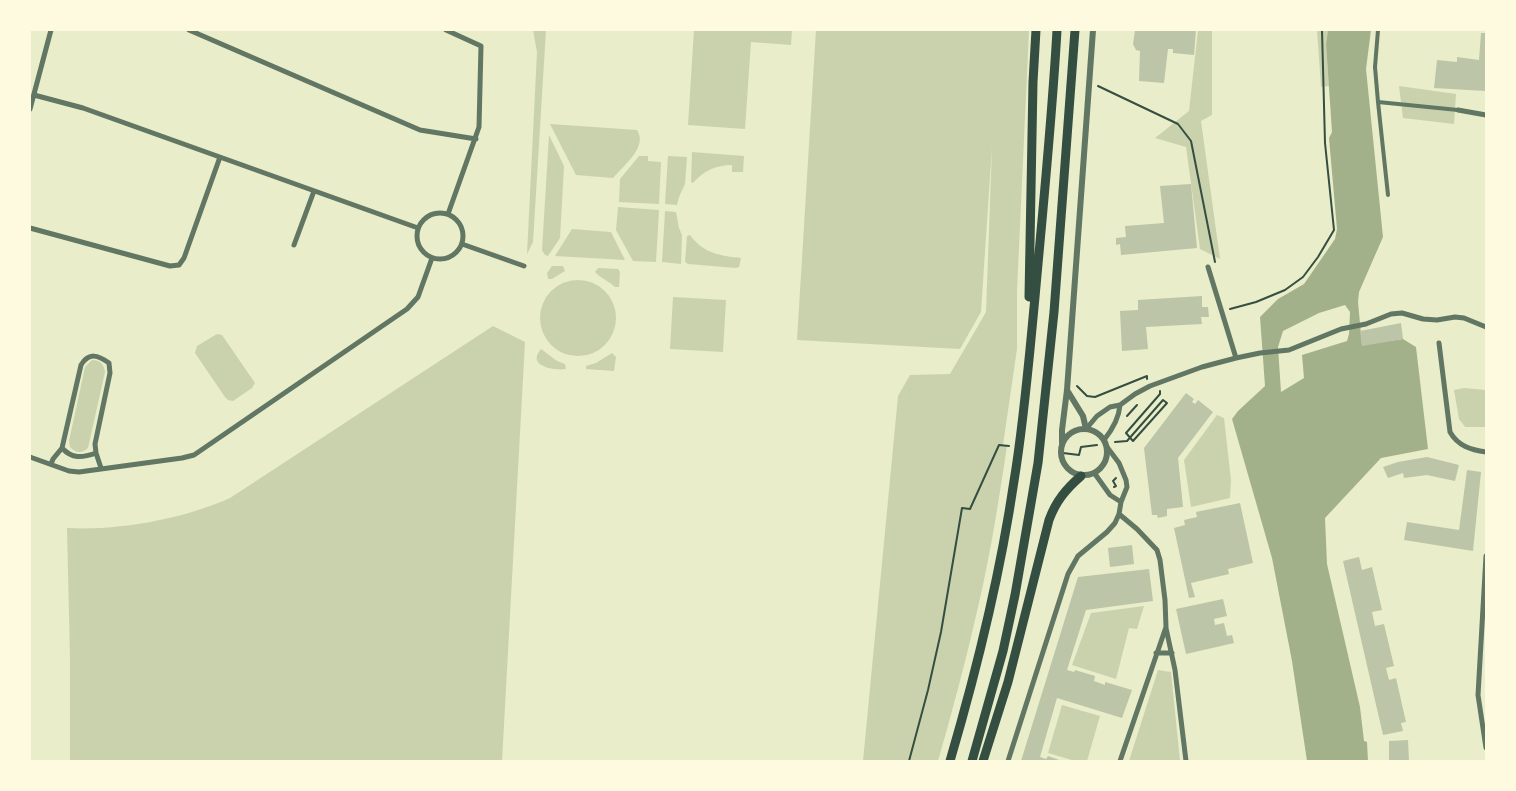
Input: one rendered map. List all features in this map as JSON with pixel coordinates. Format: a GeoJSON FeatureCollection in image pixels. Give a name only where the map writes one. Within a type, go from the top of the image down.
{"type":"FeatureCollection","features":[{"type":"Feature","properties":{"kind":"highway"},"geometry":{"type":"LineString","coordinates":[[1028,364],[1033,82],[1036,30]]}},
{"type":"Feature","properties":{"kind":"highway"},"geometry":{"type":"LineString","coordinates":[[950,761],[978,663],[1000,562],[1014,481],[1028,364],[1054,83],[1057,30]]}},
{"type":"Feature","properties":{"kind":"highway"},"geometry":{"type":"LineString","coordinates":[[972,761],[1001,660],[1038,463],[1054,312],[1075,30]]}},
{"type":"Feature","properties":{"kind":"highway"},"geometry":{"type":"LineString","coordinates":[[984,761],[1008,682],[1049,520],[1054,506],[1061,495],[1081,476]]}},
{"type":"Feature","properties":{"kind":"street"},"geometry":{"type":"LineString","coordinates":[[30,109],[51,30]]}},
{"type":"Feature","properties":{"kind":"street"},"geometry":{"type":"LineString","coordinates":[[189,30],[420,130],[476,139]]}},
{"type":"Feature","properties":{"kind":"street"},"geometry":{"type":"LineString","coordinates":[[446,30],[481,46],[479,127],[448,214]]}},
{"type":"Feature","properties":{"kind":"street"},"geometry":{"type":"LineString","coordinates":[[1093,30],[1067,390],[1062,430],[1061,457],[1068,469],[1081,476],[1095,474],[1106,462],[1106,443],[1120,405]]}},
{"type":"Feature","properties":{"kind":"street"},"geometry":{"type":"LineString","coordinates":[[1378,30],[1375,66],[1388,195]]}},
{"type":"Feature","properties":{"kind":"street"},"geometry":{"type":"LineString","coordinates":[[34,95],[83,108],[418,228]]}},
{"type":"Feature","properties":{"kind":"street"},"geometry":{"type":"LineString","coordinates":[[1378,102],[1458,110],[1486,115]]}},
{"type":"Feature","properties":{"kind":"street"},"geometry":{"type":"LineString","coordinates":[[30,228],[170,266],[178,265],[184,258],[220,157]]}},
{"type":"Feature","properties":{"kind":"street"},"geometry":{"type":"LineString","coordinates":[[294,245],[314,191]]}},
{"type":"Feature","properties":{"kind":"street"},"geometry":{"type":"LineString","coordinates":[[441,213],[448,214],[460,223],[464,237],[462,244],[453,256],[432,258],[422,251],[419,246],[417,240],[418,228],[427,217],[441,213]]}},
{"type":"Feature","properties":{"kind":"street"},"geometry":{"type":"LineString","coordinates":[[462,244],[524,266]]}},
{"type":"Feature","properties":{"kind":"street"},"geometry":{"type":"LineString","coordinates":[[30,456],[69,471],[79,472],[194,455],[407,309],[418,296],[432,258]]}},
{"type":"Feature","properties":{"kind":"street"},"geometry":{"type":"LineString","coordinates":[[1208,267],[1236,358]]}},
{"type":"Feature","properties":{"kind":"street"},"geometry":{"type":"LineString","coordinates":[[1086,429],[1097,416],[1110,407],[1120,405],[1134,394],[1150,386],[1202,367],[1236,358],[1260,352],[1282,352],[1345,328],[1366,324],[1391,314],[1402,313],[1423,320],[1464,318],[1486,327]]}},
{"type":"Feature","properties":{"kind":"street"},"geometry":{"type":"LineString","coordinates":[[1439,343],[1450,432],[1454,439],[1466,448],[1486,452]]}},
{"type":"Feature","properties":{"kind":"street"},"geometry":{"type":"LineString","coordinates":[[51,464],[62,448],[81,365],[85,358],[93,356],[102,358],[109,363],[110,373],[95,444],[101,468]]}},
{"type":"Feature","properties":{"kind":"street"},"geometry":{"type":"LineString","coordinates":[[1067,390],[1083,416],[1086,429]]}},
{"type":"Feature","properties":{"kind":"street"},"geometry":{"type":"LineString","coordinates":[[1008,761],[1068,574],[1078,556],[1115,523],[1120,514],[1120,502],[1127,487],[1119,463],[1100,434],[1086,429],[1072,432],[1062,443]]}},
{"type":"Feature","properties":{"kind":"street"},"geometry":{"type":"LineString","coordinates":[[62,448],[73,457],[86,457],[96,453]]}},
{"type":"Feature","properties":{"kind":"street"},"geometry":{"type":"LineString","coordinates":[[1095,474],[1110,495],[1120,502]]}},
{"type":"Feature","properties":{"kind":"street"},"geometry":{"type":"LineString","coordinates":[[1120,514],[1157,550],[1161,568],[1166,627],[1172,653],[1186,761]]}},
{"type":"Feature","properties":{"kind":"street"},"geometry":{"type":"LineString","coordinates":[[1486,556],[1478,694],[1484,712],[1486,748]]}},
{"type":"Feature","properties":{"kind":"street"},"geometry":{"type":"LineString","coordinates":[[1120,761],[1166,627]]}},
{"type":"Feature","properties":{"kind":"street"},"geometry":{"type":"LineString","coordinates":[[1156,654],[1172,653]]}},
{"type":"Feature","properties":{"kind":"path"},"geometry":{"type":"LineString","coordinates":[[1230,309],[1256,302],[1285,290],[1303,277],[1318,257],[1334,230],[1325,143],[1322,30]]}},
{"type":"Feature","properties":{"kind":"path"},"geometry":{"type":"LineString","coordinates":[[1098,86],[1178,124],[1191,141],[1216,266]]}},
{"type":"Feature","properties":{"kind":"path"},"geometry":{"type":"LineString","coordinates":[[1080,390],[1087,396],[1095,397],[1146,376]]}},
{"type":"Feature","properties":{"kind":"path"},"geometry":{"type":"LineString","coordinates":[[1127,441],[1133,434],[1139,427],[1151,414],[1163,400],[1166,403],[1133,440],[1129,437],[1126,433],[1160,394]]}},
{"type":"Feature","properties":{"kind":"path"},"geometry":{"type":"LineString","coordinates":[[1123,421],[1140,402]]}},
{"type":"Feature","properties":{"kind":"path"},"geometry":{"type":"LineString","coordinates":[[1116,439],[1118,445]]}},
{"type":"Feature","properties":{"kind":"path"},"geometry":{"type":"LineString","coordinates":[[909,761],[941,632],[962,508],[970,510],[999,445]]}},
{"type":"Feature","properties":{"kind":"shaded area"},"geometry":{"type":"Polygon","coordinates":[[[533,30],[546,30],[533,242],[527,254],[537,52],[533,30]]]}},
{"type":"Feature","properties":{"kind":"shaded area"},"geometry":{"type":"Polygon","coordinates":[[[694,30],[792,30],[791,45],[751,42],[745,129],[688,125],[694,30]]]}},
{"type":"Feature","properties":{"kind":"shaded area"},"geometry":{"type":"Polygon","coordinates":[[[816,30],[1029,30],[1017,291],[1017,349],[1003,445],[1007,446],[983,583],[965,663],[938,761],[863,761],[898,396],[910,375],[950,374],[986,312],[992,147],[981,312],[960,349],[797,340],[816,30]]]}},
{"type":"Feature","properties":{"kind":"shaded area"},"geometry":{"type":"Polygon","coordinates":[[[1198,30],[1212,30],[1212,115],[1201,121],[1220,259],[1200,249],[1186,147],[1155,138],[1189,111],[1198,30]]]}},
{"type":"Feature","properties":{"kind":"shaded area"},"geometry":{"type":"Polygon","coordinates":[[[1317,30],[1328,30],[1326,44],[1329,86],[1321,87],[1317,30]]]}},
{"type":"Feature","properties":{"kind":"shaded area"},"geometry":{"type":"Polygon","coordinates":[[[1328,30],[1371,30],[1366,69],[1383,237],[1359,292],[1358,302],[1362,345],[1403,339],[1416,347],[1428,449],[1381,458],[1325,518],[1327,564],[1360,707],[1364,741],[1367,742],[1368,761],[1307,761],[1292,661],[1272,558],[1232,419],[1265,386],[1260,317],[1278,299],[1304,284],[1335,239],[1337,229],[1329,138],[1332,132],[1326,44],[1328,30]],[[1345,305],[1319,313],[1283,331],[1278,347],[1281,392],[1304,378],[1302,355],[1347,341],[1350,312],[1345,305]]]}},
{"type":"Feature","properties":{"kind":"shaded area"},"geometry":{"type":"Polygon","coordinates":[[[1399,86],[1456,94],[1454,124],[1403,118],[1399,86]]]}},
{"type":"Feature","properties":{"kind":"shaded area"},"geometry":{"type":"Polygon","coordinates":[[[550,124],[637,130],[640,136],[639,143],[633,156],[613,178],[576,175],[550,124]]]}},
{"type":"Feature","properties":{"kind":"shaded area"},"geometry":{"type":"Polygon","coordinates":[[[549,135],[564,166],[560,238],[548,256],[542,250],[549,135]]]}},
{"type":"Feature","properties":{"kind":"shaded area"},"geometry":{"type":"Polygon","coordinates":[[[692,152],[744,156],[743,172],[732,172],[732,165],[721,166],[701,175],[693,183],[691,182],[692,152]]]}},
{"type":"Feature","properties":{"kind":"shaded area"},"geometry":{"type":"Polygon","coordinates":[[[639,156],[648,156],[648,161],[661,162],[659,204],[619,202],[620,179],[639,156]]]}},
{"type":"Feature","properties":{"kind":"shaded area"},"geometry":{"type":"Polygon","coordinates":[[[668,156],[687,157],[685,184],[677,205],[665,204],[668,156]]]}},
{"type":"Feature","properties":{"kind":"shaded area"},"geometry":{"type":"Polygon","coordinates":[[[618,207],[659,210],[656,262],[633,261],[616,230],[618,207]]]}},
{"type":"Feature","properties":{"kind":"shaded area"},"geometry":{"type":"Polygon","coordinates":[[[665,211],[676,212],[682,235],[681,264],[662,262],[665,211]]]}},
{"type":"Feature","properties":{"kind":"shaded area"},"geometry":{"type":"Polygon","coordinates":[[[572,229],[611,232],[625,260],[555,256],[572,229]]]}},
{"type":"Feature","properties":{"kind":"shaded area"},"geometry":{"type":"Polygon","coordinates":[[[690,235],[701,246],[712,253],[741,258],[739,267],[688,264],[685,262],[687,236],[690,235]]]}},
{"type":"Feature","properties":{"kind":"shaded area"},"geometry":{"type":"Polygon","coordinates":[[[552,266],[563,266],[565,271],[552,279],[548,279],[547,273],[552,266]]]}},
{"type":"Feature","properties":{"kind":"shaded area"},"geometry":{"type":"Polygon","coordinates":[[[598,268],[618,269],[620,272],[619,287],[615,287],[597,274],[595,272],[598,268]]]}},
{"type":"Feature","properties":{"kind":"shaded area"},"geometry":{"type":"Polygon","coordinates":[[[578,280],[593,283],[605,291],[613,303],[616,318],[613,333],[605,345],[593,353],[578,356],[563,353],[551,345],[543,333],[540,318],[543,303],[551,291],[563,283],[578,280]]]}},
{"type":"Feature","properties":{"kind":"shaded area"},"geometry":{"type":"Polygon","coordinates":[[[673,297],[726,300],[723,352],[670,349],[673,297]]]}},
{"type":"Feature","properties":{"kind":"shaded area"},"geometry":{"type":"Polygon","coordinates":[[[493,326],[525,342],[502,761],[70,761],[67,528],[107,528],[150,522],[192,512],[230,498],[493,326]]]}},
{"type":"Feature","properties":{"kind":"shaded area"},"geometry":{"type":"Polygon","coordinates":[[[217,334],[222,335],[255,383],[252,388],[233,401],[225,397],[195,353],[197,346],[217,334]]]}},
{"type":"Feature","properties":{"kind":"shaded area"},"geometry":{"type":"Polygon","coordinates":[[[541,349],[557,361],[565,364],[566,369],[549,368],[539,363],[537,355],[541,349]]]}},
{"type":"Feature","properties":{"kind":"shaded area"},"geometry":{"type":"Polygon","coordinates":[[[612,353],[616,357],[614,371],[586,369],[586,366],[596,363],[612,353]]]}},
{"type":"Feature","properties":{"kind":"shaded area"},"geometry":{"type":"Polygon","coordinates":[[[92,360],[101,363],[105,372],[88,448],[79,452],[74,451],[70,447],[69,441],[85,367],[92,360]]]}},
{"type":"Feature","properties":{"kind":"shaded area"},"geometry":{"type":"Polygon","coordinates":[[[1464,388],[1486,390],[1486,427],[1465,427],[1459,419],[1454,390],[1464,388]]]}},
{"type":"Feature","properties":{"kind":"shaded area"},"geometry":{"type":"Polygon","coordinates":[[[1217,415],[1224,418],[1231,480],[1230,498],[1191,507],[1184,460],[1217,415]]]}},
{"type":"Feature","properties":{"kind":"shaded area"},"geometry":{"type":"Polygon","coordinates":[[[1144,606],[1137,629],[1129,628],[1116,679],[1072,665],[1091,613],[1144,606]]]}},
{"type":"Feature","properties":{"kind":"shaded area"},"geometry":{"type":"Polygon","coordinates":[[[1158,670],[1171,672],[1180,761],[1129,761],[1158,670]]]}},
{"type":"Feature","properties":{"kind":"shaded area"},"geometry":{"type":"Polygon","coordinates":[[[1062,705],[1100,716],[1087,761],[1075,761],[1048,753],[1062,705]]]}},
{"type":"Feature","properties":{"kind":"building"},"geometry":{"type":"Polygon","coordinates":[[[1135,30],[1196,30],[1194,55],[1173,53],[1173,49],[1168,49],[1164,83],[1139,81],[1140,51],[1136,50],[1133,44],[1135,30]]]}},
{"type":"Feature","properties":{"kind":"building"},"geometry":{"type":"Polygon","coordinates":[[[1481,33],[1486,33],[1486,91],[1434,88],[1437,60],[1457,62],[1457,57],[1479,60],[1481,33]]]}},
{"type":"Feature","properties":{"kind":"building"},"geometry":{"type":"Polygon","coordinates":[[[1191,184],[1197,248],[1121,255],[1120,244],[1116,245],[1116,238],[1126,237],[1125,226],[1164,223],[1160,186],[1191,184]]]}},
{"type":"Feature","properties":{"kind":"building"},"geometry":{"type":"Polygon","coordinates":[[[1202,296],[1202,307],[1208,307],[1209,317],[1201,317],[1202,324],[1146,327],[1148,349],[1122,351],[1120,311],[1138,310],[1138,300],[1202,296]]]}},
{"type":"Feature","properties":{"kind":"building"},"geometry":{"type":"Polygon","coordinates":[[[1401,323],[1403,339],[1362,346],[1360,331],[1401,323]]]}},
{"type":"Feature","properties":{"kind":"building"},"geometry":{"type":"Polygon","coordinates":[[[1186,393],[1194,399],[1192,402],[1195,404],[1198,400],[1213,412],[1178,458],[1183,507],[1167,509],[1167,516],[1158,518],[1157,515],[1152,515],[1144,448],[1186,393]]]}},
{"type":"Feature","properties":{"kind":"building"},"geometry":{"type":"Polygon","coordinates":[[[1427,457],[1459,465],[1455,481],[1427,475],[1404,478],[1403,473],[1388,478],[1383,467],[1398,462],[1427,457]]]}},
{"type":"Feature","properties":{"kind":"building"},"geometry":{"type":"Polygon","coordinates":[[[1467,470],[1481,472],[1473,551],[1404,540],[1407,522],[1459,530],[1467,470]]]}},
{"type":"Feature","properties":{"kind":"building"},"geometry":{"type":"Polygon","coordinates":[[[1240,503],[1253,563],[1228,569],[1229,574],[1191,583],[1195,597],[1189,598],[1174,528],[1185,525],[1184,520],[1197,517],[1196,512],[1240,503]]]}},
{"type":"Feature","properties":{"kind":"building"},"geometry":{"type":"Polygon","coordinates":[[[1132,545],[1134,564],[1110,567],[1108,548],[1132,545]]]}},
{"type":"Feature","properties":{"kind":"building"},"geometry":{"type":"Polygon","coordinates":[[[1359,557],[1362,570],[1372,567],[1382,610],[1372,612],[1375,626],[1384,624],[1394,666],[1386,668],[1389,680],[1396,678],[1406,722],[1401,723],[1403,731],[1383,735],[1343,561],[1359,557]]]}},
{"type":"Feature","properties":{"kind":"building"},"geometry":{"type":"Polygon","coordinates":[[[1149,569],[1153,601],[1086,610],[1067,670],[1074,672],[1075,670],[1095,676],[1094,681],[1105,685],[1105,682],[1132,690],[1122,718],[1057,698],[1040,757],[1046,759],[1048,756],[1062,761],[1021,761],[1078,577],[1149,569]]]}},
{"type":"Feature","properties":{"kind":"building"},"geometry":{"type":"Polygon","coordinates":[[[1223,599],[1227,616],[1214,619],[1215,625],[1224,623],[1227,636],[1232,635],[1234,643],[1186,654],[1176,609],[1223,599]]]}},
{"type":"Feature","properties":{"kind":"building"},"geometry":{"type":"Polygon","coordinates":[[[1408,740],[1409,761],[1389,761],[1389,741],[1408,740]]]}}]}
